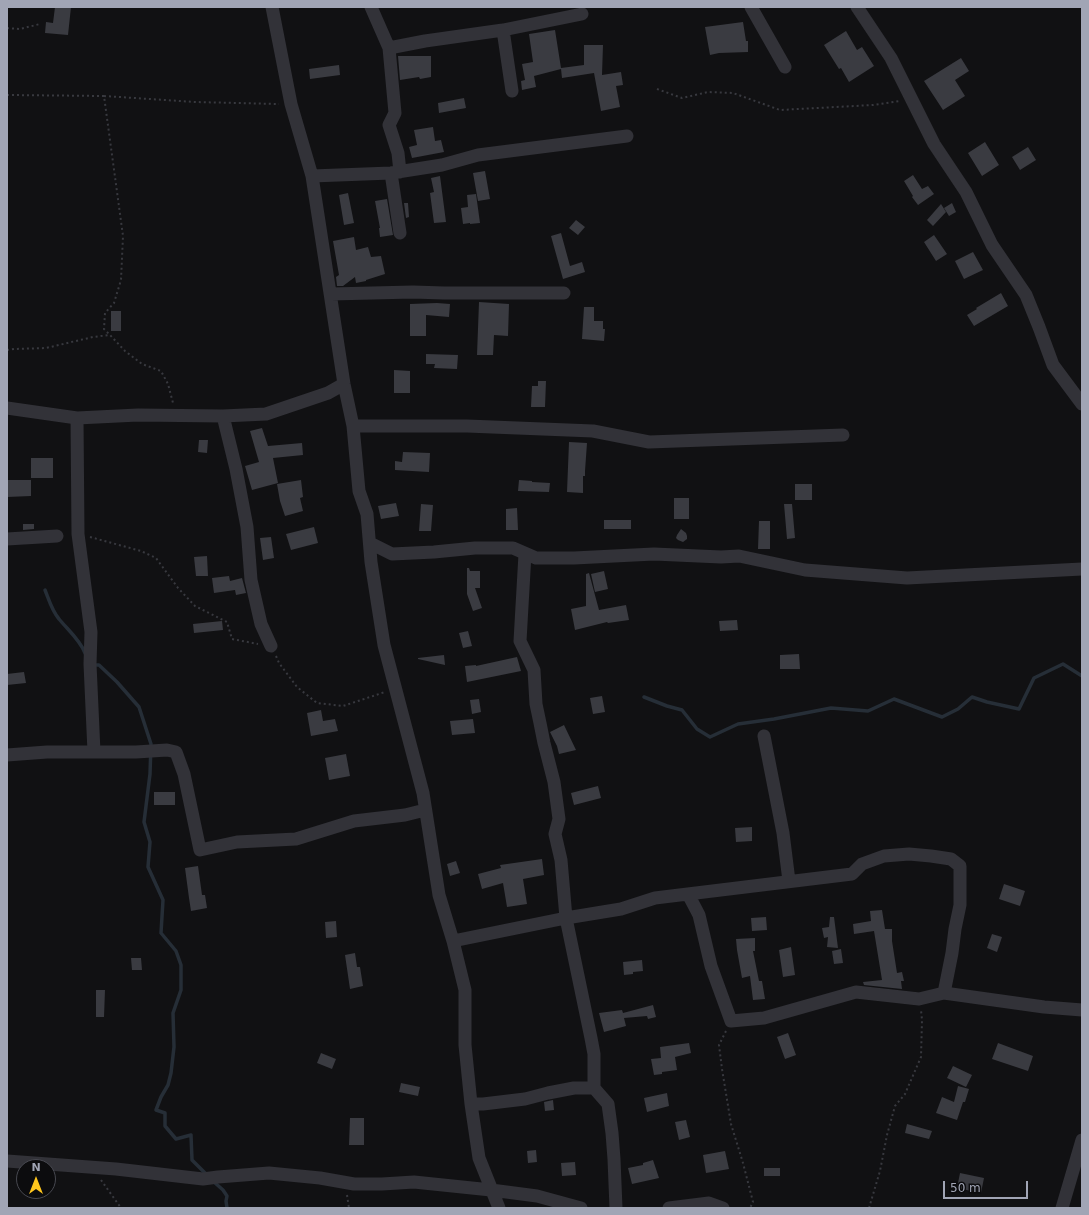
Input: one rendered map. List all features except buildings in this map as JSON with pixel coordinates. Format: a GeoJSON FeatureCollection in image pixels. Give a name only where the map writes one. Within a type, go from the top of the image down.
{"type":"FeatureCollection","features":[{"type":"Feature","properties":{"kind":"street"},"geometry":{"type":"LineString","coordinates":[[272,7],[291,104],[312,176],[344,384],[353,426],[359,491],[367,514],[384,645],[423,793],[439,895],[465,990],[465,1045],[471,1104],[479,1158],[499,1208]]}},
{"type":"Feature","properties":{"kind":"street"},"geometry":{"type":"LineString","coordinates":[[371,7],[388,48],[395,113],[389,125],[398,153],[395,172],[400,233]]}},
{"type":"Feature","properties":{"kind":"street"},"geometry":{"type":"LineString","coordinates":[[751,7],[785,67]]}},
{"type":"Feature","properties":{"kind":"street"},"geometry":{"type":"LineString","coordinates":[[857,7],[890,58],[934,144],[966,192],[992,245],[1026,295],[1053,365],[1082,404]]}},
{"type":"Feature","properties":{"kind":"street"},"geometry":{"type":"LineString","coordinates":[[388,48],[503,30],[582,14]]}},
{"type":"Feature","properties":{"kind":"street"},"geometry":{"type":"LineString","coordinates":[[503,30],[512,91]]}},
{"type":"Feature","properties":{"kind":"street"},"geometry":{"type":"LineString","coordinates":[[312,176],[395,172],[442,165],[478,154],[627,136]]}},
{"type":"Feature","properties":{"kind":"street"},"geometry":{"type":"LineString","coordinates":[[330,294],[413,292],[564,293]]}},
{"type":"Feature","properties":{"kind":"street"},"geometry":{"type":"LineString","coordinates":[[7,408],[77,418],[138,415],[223,416],[266,414],[328,393],[344,384]]}},
{"type":"Feature","properties":{"kind":"street"},"geometry":{"type":"LineString","coordinates":[[223,416],[248,527],[251,580],[261,624],[271,646]]}},
{"type":"Feature","properties":{"kind":"street"},"geometry":{"type":"LineString","coordinates":[[77,418],[78,534],[91,632],[90,664],[94,752]]}},
{"type":"Feature","properties":{"kind":"street"},"geometry":{"type":"LineString","coordinates":[[353,426],[467,426],[593,431],[649,442],[843,435]]}},
{"type":"Feature","properties":{"kind":"street"},"geometry":{"type":"LineString","coordinates":[[7,539],[57,536]]}},
{"type":"Feature","properties":{"kind":"street"},"geometry":{"type":"LineString","coordinates":[[370,543],[392,554],[475,548],[513,548],[536,558],[574,558],[654,554],[721,557],[739,556],[806,570],[907,578],[1082,569]]}},
{"type":"Feature","properties":{"kind":"street"},"geometry":{"type":"LineString","coordinates":[[525,554],[520,641],[534,670],[536,704],[554,782],[559,819],[555,834],[561,860],[566,918],[594,1054],[594,1088],[608,1104],[612,1133],[616,1208]]}},
{"type":"Feature","properties":{"kind":"street"},"geometry":{"type":"LineString","coordinates":[[764,736],[784,833],[788,881]]}},
{"type":"Feature","properties":{"kind":"street"},"geometry":{"type":"LineString","coordinates":[[7,755],[47,752],[136,752],[167,750],[176,752],[184,774],[200,850],[237,842],[296,839],[354,821],[405,815],[426,810]]}},
{"type":"Feature","properties":{"kind":"street"},"geometry":{"type":"LineString","coordinates":[[452,941],[566,918],[621,909],[655,898],[852,874],[862,864],[884,856],[909,854],[931,856],[951,859],[960,866],[960,905],[944,993]]}},
{"type":"Feature","properties":{"kind":"street"},"geometry":{"type":"LineString","coordinates":[[688,894],[699,915],[711,966],[731,1021],[764,1018],[856,992],[918,999],[944,993],[1044,1007],[1082,1010]]}},
{"type":"Feature","properties":{"kind":"street"},"geometry":{"type":"LineString","coordinates":[[471,1104],[525,1099],[574,1088],[594,1088]]}},
{"type":"Feature","properties":{"kind":"street"},"geometry":{"type":"LineString","coordinates":[[1062,1208],[1082,1140]]}},
{"type":"Feature","properties":{"kind":"street"},"geometry":{"type":"LineString","coordinates":[[7,1161],[92,1167],[202,1179],[269,1173],[320,1178],[354,1184],[414,1182],[537,1196],[580,1208]]}},
{"type":"Feature","properties":{"kind":"street"},"geometry":{"type":"LineString","coordinates":[[669,1208],[709,1203],[723,1208]]}},
{"type":"Feature","properties":{"kind":"path"},"geometry":{"type":"LineString","coordinates":[[7,28],[20,29],[40,24]]}},
{"type":"Feature","properties":{"kind":"path"},"geometry":{"type":"LineString","coordinates":[[657,89],[682,98],[708,92],[733,94],[780,110],[873,106],[911,99]]}},
{"type":"Feature","properties":{"kind":"path"},"geometry":{"type":"LineString","coordinates":[[7,95],[104,96],[194,102],[291,104]]}},
{"type":"Feature","properties":{"kind":"path"},"geometry":{"type":"LineString","coordinates":[[104,96],[123,236],[121,280],[114,303],[105,313],[104,329],[126,351],[142,364],[161,371],[168,384],[173,406],[178,415]]}},
{"type":"Feature","properties":{"kind":"path"},"geometry":{"type":"LineString","coordinates":[[7,350],[46,348],[93,337],[110,335]]}},
{"type":"Feature","properties":{"kind":"path"},"geometry":{"type":"LineString","coordinates":[[78,534],[141,551],[156,558],[178,588],[195,606],[227,622],[232,639],[271,646],[279,663],[297,687],[317,703],[343,706],[395,688]]}},
{"type":"Feature","properties":{"kind":"path"},"geometry":{"type":"LineString","coordinates":[[868,1208],[880,1172],[887,1135],[895,1106],[905,1094],[921,1057],[922,1020],[918,999]]}},
{"type":"Feature","properties":{"kind":"path"},"geometry":{"type":"LineString","coordinates":[[731,1021],[719,1045],[731,1124],[753,1202],[750,1208]]}},
{"type":"Feature","properties":{"kind":"path"},"geometry":{"type":"LineString","coordinates":[[92,1167],[121,1208]]}},
{"type":"Feature","properties":{"kind":"waterway"},"geometry":{"type":"LineString","coordinates":[[45,590],[57,616],[77,639],[85,653]]}},
{"type":"Feature","properties":{"kind":"waterway"},"geometry":{"type":"LineString","coordinates":[[644,697],[682,710],[697,729],[710,737],[738,724],[831,708],[868,711],[894,699],[942,717],[958,709],[972,697],[1019,709],[1034,678],[1063,664],[1082,676]]}},
{"type":"Feature","properties":{"kind":"waterway"},"geometry":{"type":"LineString","coordinates":[[93,665],[99,665],[117,682],[139,707],[151,744],[150,774],[144,822],[150,842],[148,867],[163,900],[161,933],[176,951],[181,965],[181,990],[173,1013],[174,1047],[171,1073],[168,1085],[156,1110],[165,1113],[165,1126],[176,1139],[191,1135],[192,1160],[208,1176]]}},
{"type":"Feature","properties":{"kind":"waterway"},"geometry":{"type":"LineString","coordinates":[[214,1182],[227,1196],[227,1208]]}}]}
